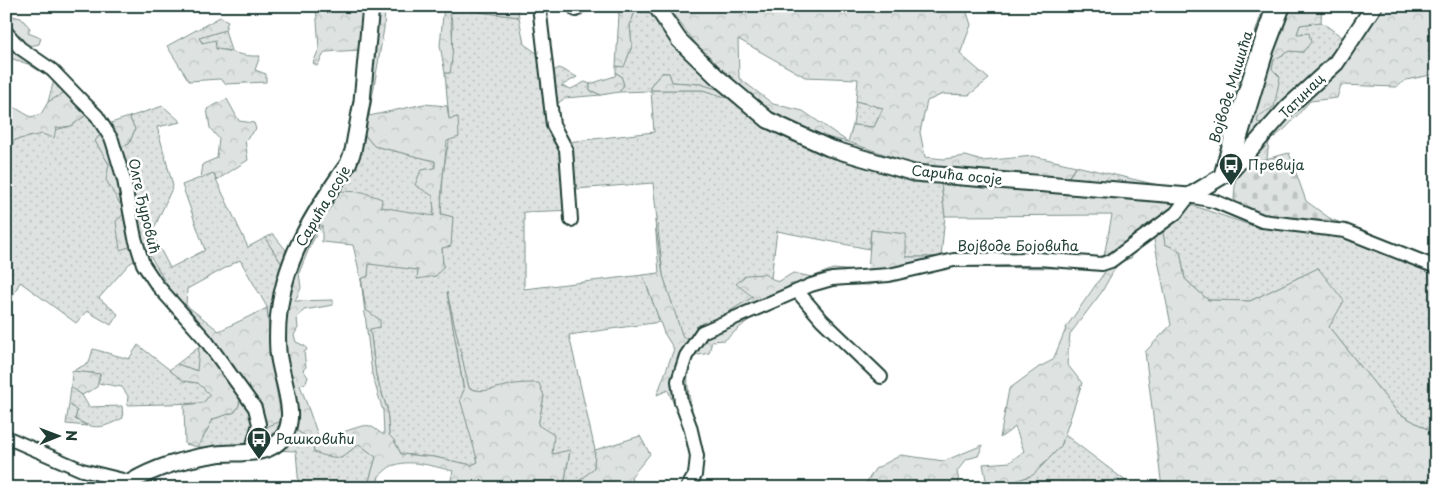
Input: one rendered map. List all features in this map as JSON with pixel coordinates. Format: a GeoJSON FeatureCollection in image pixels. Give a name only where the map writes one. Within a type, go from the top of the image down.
{"type":"FeatureCollection","features":[{"type":"Feature","properties":{"kind":"street","name":"Сарића осоје"},"geometry":{"type":"LineString","coordinates":[[6,437],[82,470],[130,485],[156,469],[216,455],[251,452],[272,447],[284,438],[289,424],[289,408],[278,352],[278,325],[282,299],[289,267],[300,238],[348,164],[353,151],[362,102],[371,6]]}},
{"type":"Feature","properties":{"kind":"street"},"geometry":{"type":"LineString","coordinates":[[539,6],[553,125],[566,150],[571,220]]}},
{"type":"Feature","properties":{"kind":"street","name":"Сарића осоје"},"geometry":{"type":"LineString","coordinates":[[656,6],[679,40],[716,76],[768,120],[829,148],[914,172],[1189,196]]}},
{"type":"Feature","properties":{"kind":"street","name":"Војводе Мишића"},"geometry":{"type":"LineString","coordinates":[[1226,174],[1238,112],[1273,6]]}},
{"type":"Feature","properties":{"kind":"street","name":"Војводе Мишића"},"geometry":{"type":"LineString","coordinates":[[1226,174],[1284,6]]}},
{"type":"Feature","properties":{"kind":"street","name":"Татинац"},"geometry":{"type":"LineString","coordinates":[[1226,174],[1288,107],[1336,62],[1374,6]]}},
{"type":"Feature","properties":{"kind":"street","name":"Олге Ђуровић"},"geometry":{"type":"LineString","coordinates":[[6,32],[20,48],[52,70],[76,94],[96,116],[112,140],[124,180],[135,238],[143,264],[158,285],[205,339],[254,408],[259,424],[251,452]]}},
{"type":"Feature","properties":{"kind":"street"},"geometry":{"type":"LineString","coordinates":[[1189,196],[1226,174]]}},
{"type":"Feature","properties":{"kind":"street"},"geometry":{"type":"LineString","coordinates":[[1189,196],[1214,201],[1262,221],[1345,231],[1436,266]]}},
{"type":"Feature","properties":{"kind":"street","name":"Војводе Бојовића"},"geometry":{"type":"LineString","coordinates":[[687,488],[695,475],[697,456],[690,426],[681,402],[678,381],[686,356],[702,332],[797,291],[832,280],[889,275],[954,260],[1038,259],[1102,264],[1111,261],[1176,213],[1189,196]]}},
{"type":"Feature","properties":{"kind":"street"},"geometry":{"type":"LineString","coordinates":[[797,291],[822,320],[881,377]]}},
{"type":"Feature","properties":{"kind":"green space"},"geometry":{"type":"Polygon","coordinates":[[[6,6],[8,6],[8,15],[21,18],[30,28],[28,33],[41,38],[39,44],[26,47],[28,64],[6,55],[6,6]]]}},
{"type":"Feature","properties":{"kind":"green space"},"geometry":{"type":"Polygon","coordinates":[[[316,6],[363,6],[361,50],[325,52],[317,66],[313,63],[319,49],[316,6]]]}},
{"type":"Feature","properties":{"kind":"green space"},"geometry":{"type":"Polygon","coordinates":[[[376,6],[385,6],[384,28],[369,116],[424,104],[447,106],[449,119],[458,117],[459,137],[447,141],[441,214],[453,217],[451,246],[442,248],[443,267],[436,276],[417,279],[418,270],[369,264],[368,276],[361,279],[366,310],[380,320],[380,327],[370,329],[376,376],[387,409],[389,435],[394,440],[401,454],[434,457],[472,465],[478,462],[460,399],[464,390],[447,292],[469,388],[480,391],[515,384],[539,383],[544,396],[538,425],[554,435],[552,454],[570,450],[564,485],[573,487],[594,468],[595,450],[640,436],[650,454],[631,477],[634,488],[449,488],[453,471],[424,464],[402,463],[391,467],[379,476],[377,488],[367,488],[376,457],[359,444],[341,458],[325,456],[314,452],[312,440],[294,429],[281,344],[292,271],[339,191],[363,192],[382,199],[381,207],[434,216],[433,196],[415,185],[421,170],[435,168],[435,161],[374,146],[364,134],[376,6]],[[322,225],[310,246],[299,273],[301,288],[295,301],[333,300],[333,305],[304,310],[297,318],[298,328],[294,335],[296,342],[305,346],[307,350],[304,352],[306,367],[303,370],[308,377],[306,383],[300,385],[320,441],[366,426],[372,427],[384,435],[383,411],[372,374],[361,279],[353,245],[322,242],[322,225]]]}},
{"type":"Feature","properties":{"kind":"green space"},"geometry":{"type":"Polygon","coordinates":[[[444,6],[517,6],[519,17],[449,8],[452,56],[450,73],[445,73],[440,45],[444,6]]]}},
{"type":"Feature","properties":{"kind":"green space"},"geometry":{"type":"Polygon","coordinates":[[[616,6],[652,6],[655,13],[635,11],[630,25],[632,46],[624,67],[616,66],[619,14],[616,6]]]}},
{"type":"Feature","properties":{"kind":"green space"},"geometry":{"type":"Polygon","coordinates":[[[667,6],[965,6],[971,25],[960,54],[989,79],[969,95],[943,94],[927,101],[920,132],[925,157],[944,159],[966,156],[982,161],[1033,156],[1076,166],[1067,179],[1171,188],[1191,205],[1162,228],[1165,244],[1180,251],[1185,279],[1208,300],[1250,301],[1318,268],[1344,301],[1329,327],[1398,413],[1436,434],[1436,488],[1162,488],[1145,352],[1171,325],[1153,235],[1131,258],[1118,263],[1101,293],[1070,334],[1067,364],[1082,383],[1061,446],[1033,475],[1003,485],[1003,488],[973,488],[987,485],[983,464],[1010,462],[1024,451],[1015,427],[1000,438],[1009,389],[1039,367],[1053,360],[1067,326],[1111,263],[1053,268],[953,267],[869,285],[791,284],[725,340],[712,341],[709,353],[699,355],[694,352],[689,366],[688,380],[692,409],[679,417],[668,390],[657,395],[674,349],[664,333],[643,275],[659,273],[655,220],[663,275],[683,338],[705,336],[720,317],[753,297],[736,284],[746,275],[764,274],[778,282],[793,273],[812,277],[833,269],[868,272],[871,230],[906,234],[906,257],[941,257],[1017,267],[1104,256],[1112,215],[945,216],[939,167],[914,164],[848,142],[816,135],[759,105],[709,61],[667,6]],[[738,39],[739,78],[773,104],[803,111],[848,142],[853,125],[874,127],[883,108],[856,101],[858,79],[805,77],[738,39]]]}},
{"type":"Feature","properties":{"kind":"green space"},"geometry":{"type":"Polygon","coordinates":[[[1261,6],[1322,6],[1321,22],[1300,25],[1297,34],[1309,33],[1311,42],[1303,52],[1289,51],[1274,60],[1272,69],[1280,77],[1274,107],[1259,116],[1257,122],[1268,125],[1373,6],[1436,6],[1436,74],[1406,80],[1396,87],[1341,85],[1337,98],[1310,101],[1286,128],[1269,141],[1267,159],[1247,164],[1238,101],[1234,98],[1240,66],[1248,54],[1262,12],[1261,6]]]}},
{"type":"Feature","properties":{"kind":"green space"},"geometry":{"type":"Polygon","coordinates":[[[449,8],[519,17],[524,44],[541,56],[544,76],[559,68],[577,77],[561,86],[571,89],[585,82],[590,84],[590,90],[601,95],[565,98],[554,106],[557,125],[567,142],[654,132],[651,91],[619,92],[624,85],[621,76],[616,73],[616,66],[624,66],[632,46],[630,25],[635,11],[655,13],[730,93],[700,84],[672,82],[669,73],[662,73],[651,85],[651,90],[703,90],[728,98],[762,122],[904,176],[939,167],[945,216],[941,257],[906,257],[905,234],[871,230],[869,249],[777,231],[771,278],[764,274],[754,297],[720,317],[705,336],[682,338],[663,275],[653,183],[576,189],[575,210],[524,212],[524,289],[643,275],[660,322],[569,335],[595,450],[594,468],[573,487],[564,485],[570,451],[552,455],[538,425],[544,396],[515,384],[486,391],[469,388],[450,307],[470,430],[478,462],[472,465],[434,457],[401,454],[394,440],[389,435],[387,408],[376,376],[370,329],[371,315],[366,310],[361,279],[368,276],[369,263],[418,270],[418,279],[443,267],[442,248],[453,217],[441,214],[443,177],[446,153],[457,117],[449,120],[445,73],[450,73],[453,25],[449,8]]]}},
{"type":"Feature","properties":{"kind":"green space"},"geometry":{"type":"Polygon","coordinates":[[[220,17],[228,21],[225,30],[199,38],[202,43],[215,40],[216,49],[248,56],[260,56],[255,70],[266,74],[266,82],[226,84],[220,79],[189,81],[167,46],[220,17]]]}},
{"type":"Feature","properties":{"kind":"green space"},"geometry":{"type":"Polygon","coordinates":[[[1321,22],[1345,39],[1268,125],[1256,122],[1274,60],[1289,51],[1303,52],[1297,34],[1300,25],[1321,22]]]}},
{"type":"Feature","properties":{"kind":"green space"},"geometry":{"type":"Polygon","coordinates":[[[225,30],[231,51],[209,46],[199,38],[225,30]]]}},
{"type":"Feature","properties":{"kind":"green space"},"geometry":{"type":"Polygon","coordinates":[[[26,52],[69,92],[48,102],[54,80],[28,64],[26,52]]]}},
{"type":"Feature","properties":{"kind":"green space"},"geometry":{"type":"Polygon","coordinates":[[[616,73],[621,76],[624,85],[619,92],[601,95],[590,90],[590,84],[615,76],[616,73]]]}},
{"type":"Feature","properties":{"kind":"green space"},"geometry":{"type":"Polygon","coordinates":[[[662,73],[669,73],[672,82],[700,84],[730,93],[762,122],[728,98],[703,90],[651,90],[651,85],[662,73]]]}},
{"type":"Feature","properties":{"kind":"green space"},"geometry":{"type":"Polygon","coordinates":[[[65,92],[81,92],[86,115],[71,126],[56,128],[54,138],[42,134],[15,140],[6,153],[6,98],[12,106],[31,117],[41,114],[48,102],[65,92]]]}},
{"type":"Feature","properties":{"kind":"green space"},"geometry":{"type":"Polygon","coordinates":[[[227,99],[239,121],[254,123],[256,129],[245,140],[248,160],[217,180],[213,173],[201,178],[203,164],[217,158],[219,139],[210,128],[207,109],[227,99]]]}},
{"type":"Feature","properties":{"kind":"green space"},"geometry":{"type":"Polygon","coordinates":[[[856,101],[883,108],[874,127],[853,125],[856,101]]]}},
{"type":"Feature","properties":{"kind":"green space"},"geometry":{"type":"Polygon","coordinates":[[[163,106],[181,122],[157,127],[173,186],[152,233],[170,268],[205,250],[182,185],[213,173],[248,247],[265,238],[282,264],[269,327],[267,307],[240,260],[187,289],[186,305],[174,297],[148,252],[129,264],[99,298],[118,314],[111,325],[87,311],[76,323],[20,282],[6,309],[6,153],[15,140],[71,126],[86,115],[102,133],[95,141],[109,164],[118,148],[129,144],[135,129],[129,117],[163,106]]]}},
{"type":"Feature","properties":{"kind":"green space"},"geometry":{"type":"Polygon","coordinates":[[[129,117],[135,129],[129,144],[118,148],[108,124],[129,117]]]}},
{"type":"Feature","properties":{"kind":"green space"},"geometry":{"type":"Polygon","coordinates":[[[102,133],[118,168],[122,187],[120,204],[106,180],[109,164],[95,141],[102,133]]]}},
{"type":"Feature","properties":{"kind":"green space"},"geometry":{"type":"Polygon","coordinates":[[[364,134],[374,146],[435,161],[434,217],[380,207],[339,191],[351,174],[364,134]]]}},
{"type":"Feature","properties":{"kind":"green space"},"geometry":{"type":"Polygon","coordinates":[[[1289,153],[1306,201],[1332,220],[1277,220],[1239,204],[1234,199],[1236,174],[1246,164],[1289,153]]]}},
{"type":"Feature","properties":{"kind":"green space"},"geometry":{"type":"Polygon","coordinates":[[[1076,166],[1171,188],[1067,180],[1076,166]]]}},
{"type":"Feature","properties":{"kind":"green space"},"geometry":{"type":"Polygon","coordinates":[[[1234,199],[1270,213],[1305,208],[1436,263],[1436,434],[1398,413],[1329,327],[1319,268],[1250,301],[1208,300],[1185,279],[1180,251],[1165,244],[1162,228],[1191,205],[1256,227],[1234,199]]]}},
{"type":"Feature","properties":{"kind":"green space"},"geometry":{"type":"Polygon","coordinates":[[[127,211],[132,246],[120,250],[116,221],[127,211]]]}},
{"type":"Feature","properties":{"kind":"green space"},"geometry":{"type":"Polygon","coordinates":[[[273,234],[286,250],[282,264],[265,238],[273,234]]]}},
{"type":"Feature","properties":{"kind":"green space"},"geometry":{"type":"Polygon","coordinates":[[[186,305],[219,331],[267,308],[272,365],[282,421],[266,427],[242,379],[239,405],[235,412],[213,419],[198,447],[185,444],[184,405],[203,403],[210,395],[198,383],[184,381],[169,370],[177,364],[197,371],[199,347],[211,338],[186,305]]]}},
{"type":"Feature","properties":{"kind":"green space"},"geometry":{"type":"Polygon","coordinates":[[[138,345],[184,381],[198,383],[210,395],[203,403],[127,405],[128,396],[122,387],[98,383],[100,374],[72,371],[89,363],[93,349],[129,359],[138,345]]]}},
{"type":"Feature","properties":{"kind":"green space"},"geometry":{"type":"Polygon","coordinates":[[[199,347],[198,371],[177,364],[199,347]]]}},
{"type":"Feature","properties":{"kind":"green space"},"geometry":{"type":"Polygon","coordinates":[[[72,371],[100,374],[97,387],[82,395],[71,387],[72,371]]]}},
{"type":"Feature","properties":{"kind":"green space"},"geometry":{"type":"Polygon","coordinates":[[[242,378],[282,421],[341,458],[359,444],[376,457],[367,488],[299,488],[296,451],[198,447],[213,419],[235,412],[239,405],[242,378]]]}},
{"type":"Feature","properties":{"kind":"green space"},"geometry":{"type":"Polygon","coordinates":[[[71,387],[82,395],[89,407],[122,406],[123,418],[99,427],[88,425],[75,419],[77,411],[69,404],[71,387]]]}},
{"type":"Feature","properties":{"kind":"green space"},"geometry":{"type":"Polygon","coordinates":[[[69,404],[77,411],[75,419],[87,426],[66,424],[69,404]]]}},
{"type":"Feature","properties":{"kind":"green space"},"geometry":{"type":"Polygon","coordinates":[[[1065,435],[1135,488],[1003,488],[1003,485],[1033,475],[1061,446],[1065,435]]]}},
{"type":"Feature","properties":{"kind":"green space"},"geometry":{"type":"Polygon","coordinates":[[[983,445],[978,456],[967,459],[957,471],[960,488],[863,488],[875,469],[901,455],[944,461],[983,445]]]}},
{"type":"Feature","properties":{"kind":"place","name":"Превија"},"geometry":{"type":"Point","coordinates":[1231,186]}},
{"type":"Feature","properties":{"kind":"place","name":"Рашковићи"},"geometry":{"type":"Point","coordinates":[259,460]}}]}
